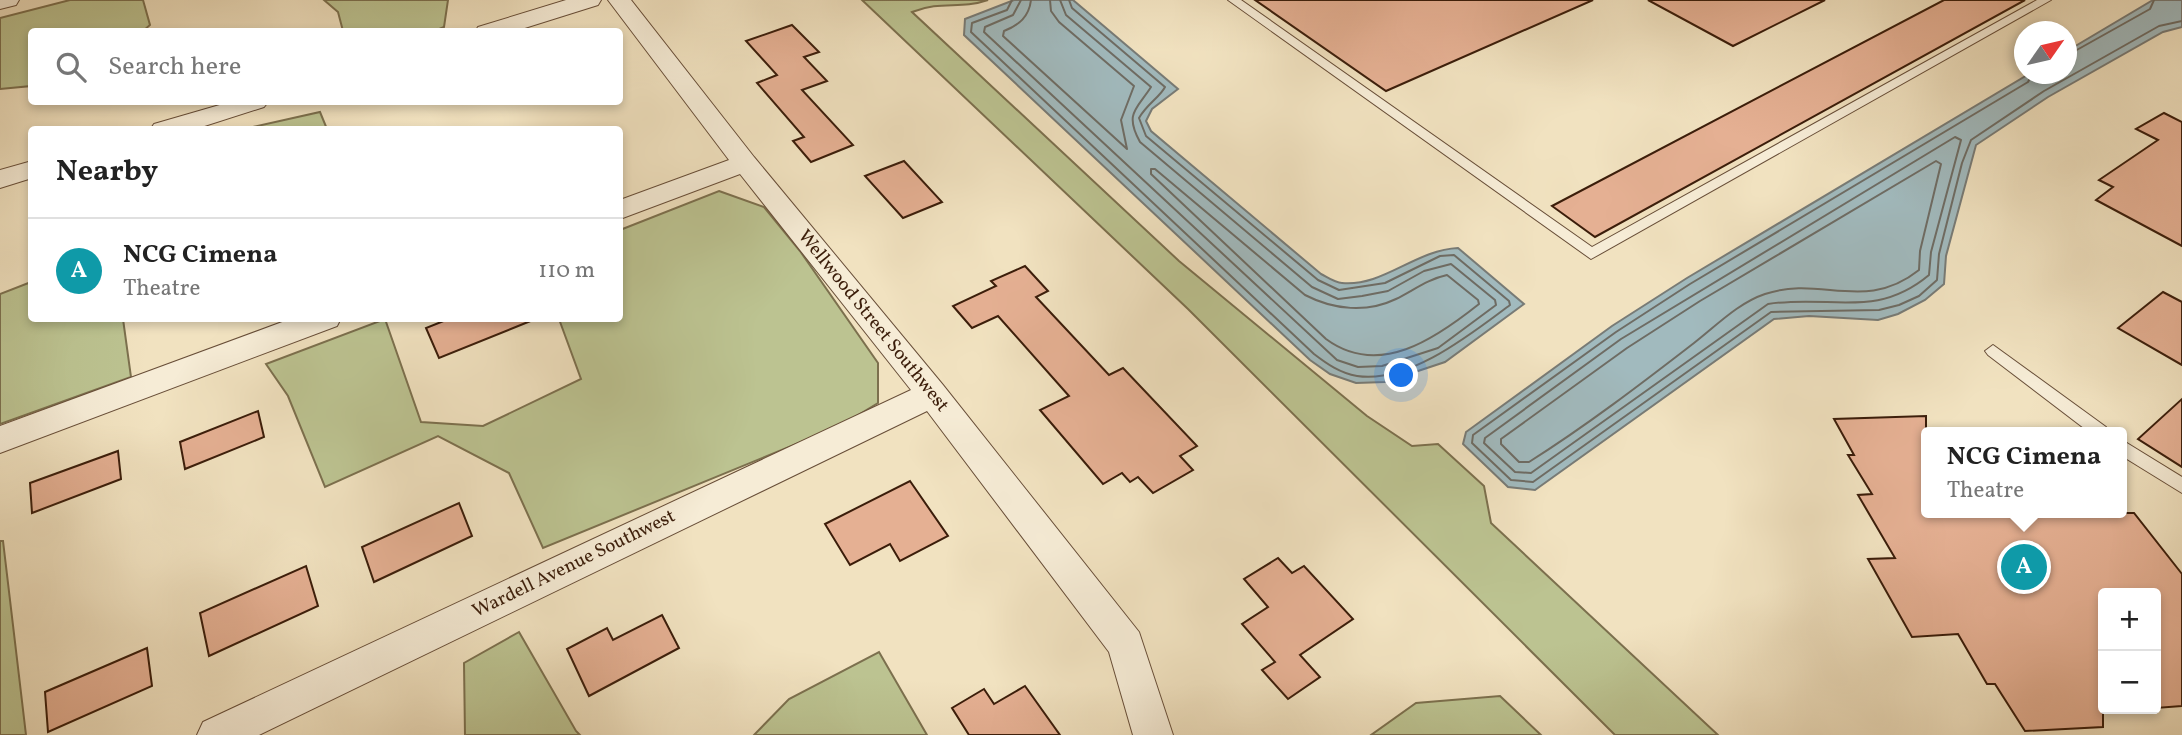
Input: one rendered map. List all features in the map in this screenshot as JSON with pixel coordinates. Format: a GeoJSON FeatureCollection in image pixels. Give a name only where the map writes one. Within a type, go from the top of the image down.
{"type":"FeatureCollection","features":[{"type":"Feature","properties":{"kind":"street"},"geometry":{"type":"LineString","coordinates":[[0,2],[8,0]]}},
{"type":"Feature","properties":{"kind":"street"},"geometry":{"type":"LineString","coordinates":[[499,28],[590,0]]}},
{"type":"Feature","properties":{"kind":"street","name":"Wellwood Street Southwest"},"geometry":{"type":"LineString","coordinates":[[619,0],[932,394],[1126,644],[1153,735]]}},
{"type":"Feature","properties":{"kind":"street"},"geometry":{"type":"LineString","coordinates":[[176,126],[245,105]]}},
{"type":"Feature","properties":{"kind":"street"},"geometry":{"type":"LineString","coordinates":[[623,209],[746,163]]}},
{"type":"Feature","properties":{"kind":"street"},"geometry":{"type":"LineString","coordinates":[[0,179],[28,170]]}},
{"type":"Feature","properties":{"kind":"street"},"geometry":{"type":"LineString","coordinates":[[0,440],[315,322]]}},
{"type":"Feature","properties":{"kind":"street","name":"Wardell Avenue Southwest"},"geometry":{"type":"LineString","coordinates":[[217,735],[932,394]]}},
{"type":"Feature","properties":{"kind":"lane"},"geometry":{"type":"LineString","coordinates":[[1234,0],[1591,254],[2045,0]]}},
{"type":"Feature","properties":{"kind":"lane"},"geometry":{"type":"LineString","coordinates":[[1993,351],[2093,427]]}},
{"type":"Feature","properties":{"kind":"lane"},"geometry":{"type":"LineString","coordinates":[[2127,450],[2182,486]]}},
{"type":"Feature","properties":{"kind":"green space"},"geometry":{"type":"Polygon","coordinates":[[[70,0],[143,0],[150,25],[146,28],[28,28],[28,86],[0,89],[0,18],[70,0]]]}},
{"type":"Feature","properties":{"kind":"green space"},"geometry":{"type":"Polygon","coordinates":[[[324,0],[448,0],[444,27],[442,28],[342,28],[338,12],[324,0]]]}},
{"type":"Feature","properties":{"kind":"green space"},"geometry":{"type":"Polygon","coordinates":[[[862,0],[988,0],[933,6],[912,12],[1179,261],[1367,416],[1412,446],[1438,444],[1484,486],[1491,523],[1718,735],[1615,735],[1188,309],[862,0]]]}},
{"type":"Feature","properties":{"kind":"green space"},"geometry":{"type":"Polygon","coordinates":[[[320,112],[326,126],[257,126],[320,112]]]}},
{"type":"Feature","properties":{"kind":"green space"},"geometry":{"type":"Polygon","coordinates":[[[719,191],[764,207],[800,251],[878,363],[878,403],[840,426],[543,548],[509,473],[438,436],[325,487],[288,396],[266,364],[377,322],[386,322],[421,422],[483,426],[581,379],[560,322],[623,322],[623,229],[719,191]]]}},
{"type":"Feature","properties":{"kind":"green space"},"geometry":{"type":"Polygon","coordinates":[[[28,283],[28,322],[123,322],[131,377],[0,424],[0,294],[28,283]]]}},
{"type":"Feature","properties":{"kind":"green space"},"geometry":{"type":"Polygon","coordinates":[[[0,541],[3,541],[26,735],[0,735],[0,541]]]}},
{"type":"Feature","properties":{"kind":"green space"},"geometry":{"type":"Polygon","coordinates":[[[519,632],[580,735],[465,735],[464,663],[519,632]]]}},
{"type":"Feature","properties":{"kind":"green space"},"geometry":{"type":"Polygon","coordinates":[[[879,652],[927,735],[754,735],[789,699],[879,652]]]}},
{"type":"Feature","properties":{"kind":"green space"},"geometry":{"type":"Polygon","coordinates":[[[1500,696],[1541,735],[1371,735],[1416,703],[1500,696]]]}},
{"type":"Feature","properties":{"kind":"water"},"geometry":{"type":"Polygon","coordinates":[[[1014,0],[1073,0],[1178,89],[1152,109],[1146,121],[1151,131],[1321,274],[1339,283],[1357,283],[1371,280],[1442,250],[1458,248],[1524,304],[1445,362],[1385,382],[1356,383],[1330,374],[1310,360],[964,35],[965,19],[1014,0]]]}},
{"type":"Feature","properties":{"kind":"water"},"geometry":{"type":"Polygon","coordinates":[[[2153,0],[2182,0],[2182,27],[2163,32],[2077,81],[2077,45],[2153,0]]]}},
{"type":"Feature","properties":{"kind":"water"},"geometry":{"type":"Polygon","coordinates":[[[2014,83],[2071,84],[1976,145],[1946,256],[1944,284],[1925,300],[1898,314],[1878,320],[1809,316],[1774,319],[1535,490],[1508,487],[1463,444],[1466,432],[1612,326],[1687,278],[2014,83]]]}},
{"type":"Feature","properties":{"kind":"building"},"geometry":{"type":"Polygon","coordinates":[[[1255,0],[1593,0],[1386,91],[1255,0]]]}},
{"type":"Feature","properties":{"kind":"building"},"geometry":{"type":"Polygon","coordinates":[[[1648,0],[1825,0],[1733,46],[1648,0]]]}},
{"type":"Feature","properties":{"kind":"building"},"geometry":{"type":"Polygon","coordinates":[[[1944,0],[2025,0],[1595,237],[1552,206],[1944,0]]]}},
{"type":"Feature","properties":{"kind":"building"},"geometry":{"type":"Polygon","coordinates":[[[792,25],[819,52],[804,57],[827,81],[802,90],[853,145],[811,162],[793,141],[804,137],[757,83],[777,75],[746,41],[792,25]]]}},
{"type":"Feature","properties":{"kind":"building"},"geometry":{"type":"Polygon","coordinates":[[[2164,113],[2182,122],[2182,246],[2096,200],[2113,187],[2099,180],[2158,140],[2136,129],[2164,113]]]}},
{"type":"Feature","properties":{"kind":"building"},"geometry":{"type":"Polygon","coordinates":[[[904,161],[942,202],[903,218],[865,176],[904,161]]]}},
{"type":"Feature","properties":{"kind":"building"},"geometry":{"type":"Polygon","coordinates":[[[1025,266],[1048,291],[1036,297],[1109,375],[1123,368],[1197,446],[1180,456],[1193,470],[1153,493],[1138,477],[1130,482],[1122,473],[1103,484],[1040,410],[1069,396],[998,316],[972,328],[953,306],[996,286],[991,281],[1025,266]]]}},
{"type":"Feature","properties":{"kind":"building"},"geometry":{"type":"Polygon","coordinates":[[[2163,292],[2182,302],[2182,365],[2118,328],[2163,292]]]}},
{"type":"Feature","properties":{"kind":"building"},"geometry":{"type":"Polygon","coordinates":[[[441,322],[528,322],[439,358],[426,328],[441,322]]]}},
{"type":"Feature","properties":{"kind":"building"},"geometry":{"type":"Polygon","coordinates":[[[2182,399],[2182,467],[2138,439],[2182,399]]]}},
{"type":"Feature","properties":{"kind":"building"},"geometry":{"type":"Polygon","coordinates":[[[258,411],[264,437],[185,469],[180,442],[258,411]]]}},
{"type":"Feature","properties":{"kind":"building"},"geometry":{"type":"Polygon","coordinates":[[[1926,416],[1926,427],[1921,427],[1921,518],[2127,518],[2127,513],[2134,513],[2182,574],[2182,706],[2161,708],[2161,588],[2098,588],[2098,714],[2103,714],[2103,727],[2025,731],[1995,684],[1987,684],[1958,634],[1912,637],[1868,559],[1895,558],[1858,495],[1872,494],[1848,455],[1854,455],[1834,419],[1926,416]]]}},
{"type":"Feature","properties":{"kind":"building"},"geometry":{"type":"Polygon","coordinates":[[[118,451],[121,479],[32,513],[30,483],[118,451]]]}},
{"type":"Feature","properties":{"kind":"building"},"geometry":{"type":"Polygon","coordinates":[[[910,481],[948,536],[900,561],[890,544],[850,565],[825,524],[910,481]]]}},
{"type":"Feature","properties":{"kind":"building"},"geometry":{"type":"Polygon","coordinates":[[[459,503],[472,536],[374,582],[362,547],[459,503]]]}},
{"type":"Feature","properties":{"kind":"building"},"geometry":{"type":"Polygon","coordinates":[[[1278,558],[1292,573],[1304,566],[1353,619],[1300,655],[1320,677],[1288,699],[1262,670],[1275,662],[1242,624],[1268,607],[1244,579],[1278,558]]]}},
{"type":"Feature","properties":{"kind":"building"},"geometry":{"type":"Polygon","coordinates":[[[306,566],[318,606],[209,656],[200,613],[306,566]]]}},
{"type":"Feature","properties":{"kind":"building"},"geometry":{"type":"Polygon","coordinates":[[[662,615],[679,648],[589,696],[567,649],[607,628],[613,640],[662,615]]]}},
{"type":"Feature","properties":{"kind":"building"},"geometry":{"type":"Polygon","coordinates":[[[147,648],[152,686],[48,732],[45,692],[147,648]]]}},
{"type":"Feature","properties":{"kind":"building"},"geometry":{"type":"Polygon","coordinates":[[[1025,686],[1060,735],[969,735],[952,708],[984,689],[994,704],[1025,686]]]}},
{"type":"Feature","properties":{"kind":"place","name":"NCG Cimena"},"geometry":{"type":"Point","coordinates":[2024,567]}}]}
